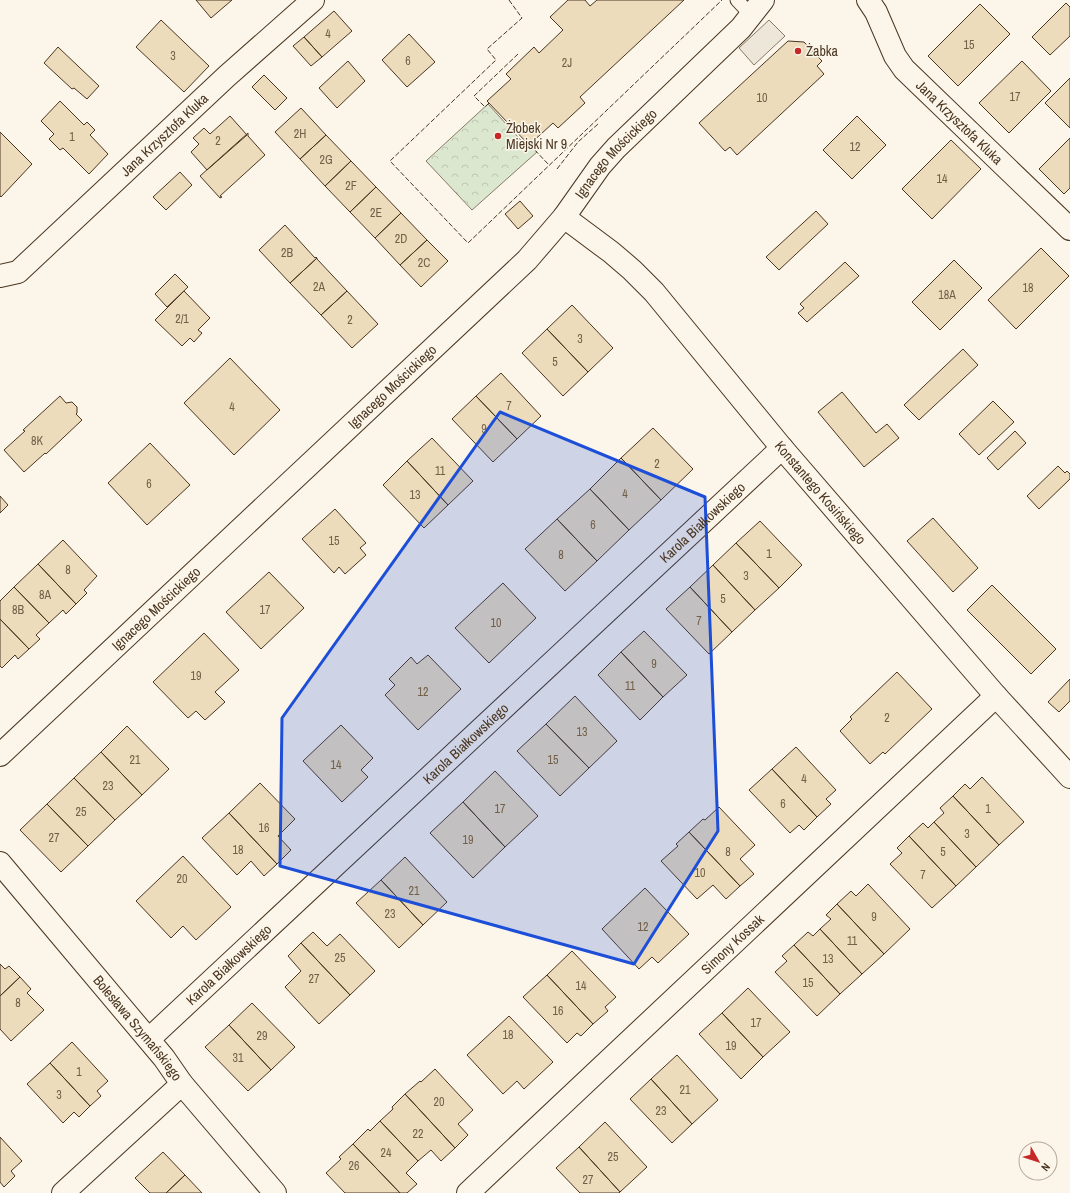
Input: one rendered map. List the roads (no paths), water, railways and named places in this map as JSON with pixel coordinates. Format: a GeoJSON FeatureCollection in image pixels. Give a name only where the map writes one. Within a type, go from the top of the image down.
{"type":"FeatureCollection","features":[{"type":"Feature","properties":{"kind":"street","name":"Jana Krzysztofa Kluka"},"geometry":{"type":"LineString","coordinates":[[9,274],[313,0]]}},
{"type":"Feature","properties":{"kind":"street","name":"Jana Krzysztofa Kluka"},"geometry":{"type":"LineString","coordinates":[[868,0],[885,32],[895,56],[904,69],[1070,229]]}},
{"type":"Feature","properties":{"kind":"street","name":"Ignacego Mościckiego"},"geometry":{"type":"LineString","coordinates":[[0,755],[528,260],[564,217],[600,166],[616,148],[741,28],[750,5]]}},
{"type":"Feature","properties":{"kind":"street","name":"Konstantego Kosińskiego"},"geometry":{"type":"LineString","coordinates":[[564,217],[621,261],[654,292],[782,448],[996,696],[1070,777]]}},
{"type":"Feature","properties":{"kind":"street","name":"Karola Białkowskiego"},"geometry":{"type":"LineString","coordinates":[[149,1039],[782,448]]}},
{"type":"Feature","properties":{"kind":"street","name":"Simony Kossak"},"geometry":{"type":"LineString","coordinates":[[468,1193],[996,696]]}},
{"type":"Feature","properties":{"kind":"street","name":"Bolesława Szymańskiego"},"geometry":{"type":"LineString","coordinates":[[0,863],[149,1039],[182,1084],[275,1193]]}},
{"type":"Feature","properties":{"kind":"street"},"geometry":{"type":"LineString","coordinates":[[62,1193],[182,1084]]}},
{"type":"Feature","properties":{"kind":"place","name":"Żabka"},"geometry":{"type":"Point","coordinates":[798,51]}},
{"type":"Feature","properties":{"kind":"place","name":"Żłobek Miejski Nr 9"},"geometry":{"type":"Point","coordinates":[498,136]}}]}
